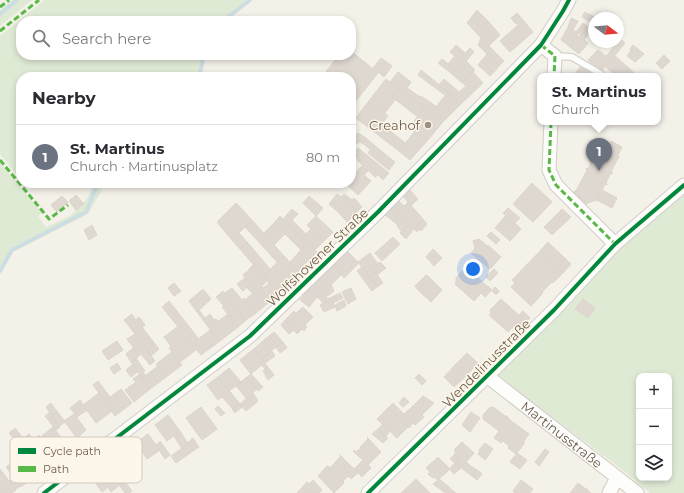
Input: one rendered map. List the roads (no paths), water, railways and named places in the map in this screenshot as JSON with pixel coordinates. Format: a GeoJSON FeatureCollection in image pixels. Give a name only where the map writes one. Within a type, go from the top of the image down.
{"type":"FeatureCollection","features":[{"type":"Feature","properties":{"kind":"street","name":"Wolfshovener Straße"},"geometry":{"type":"LineString","coordinates":[[117,437],[250,336],[378,212],[541,45],[569,0]]}},
{"type":"Feature","properties":{"kind":"street"},"geometry":{"type":"LineString","coordinates":[[541,45],[555,56],[554,73]]}},
{"type":"Feature","properties":{"kind":"street"},"geometry":{"type":"LineString","coordinates":[[551,125],[549,170],[556,185],[615,244]]}},
{"type":"Feature","properties":{"kind":"street","name":"Wendelinusstraße"},"geometry":{"type":"LineString","coordinates":[[368,493],[554,310],[615,244],[684,184]]}},
{"type":"Feature","properties":{"kind":"street","name":"Martinusstraße"},"geometry":{"type":"LineString","coordinates":[[487,376],[637,493]]}},
{"type":"Feature","properties":{"kind":"street"},"geometry":{"type":"LineString","coordinates":[[609,493],[617,478]]}},
{"type":"Feature","properties":{"kind":"street","name":"Wolfshovener Straße"},"geometry":{"type":"LineString","coordinates":[[44,493],[57,483]]}},
{"type":"Feature","properties":{"kind":"lane"},"geometry":{"type":"LineString","coordinates":[[555,56],[572,57],[599,73]]}},
{"type":"Feature","properties":{"kind":"waterway"},"geometry":{"type":"LineString","coordinates":[[0,14],[17,0]]}},
{"type":"Feature","properties":{"kind":"waterway"},"geometry":{"type":"LineString","coordinates":[[229,16],[250,0]]}},
{"type":"Feature","properties":{"kind":"waterway"},"geometry":{"type":"LineString","coordinates":[[200,72],[203,60]]}},
{"type":"Feature","properties":{"kind":"waterway"},"geometry":{"type":"LineString","coordinates":[[0,271],[12,250],[86,212],[96,188]]}},
{"type":"Feature","properties":{"kind":"place","name":"Creahof"},"geometry":{"type":"Point","coordinates":[428,125]}},
{"type":"Feature","properties":{"kind":"place","name":"St. Martinus"},"geometry":{"type":"Point","coordinates":[599,171]}}]}
